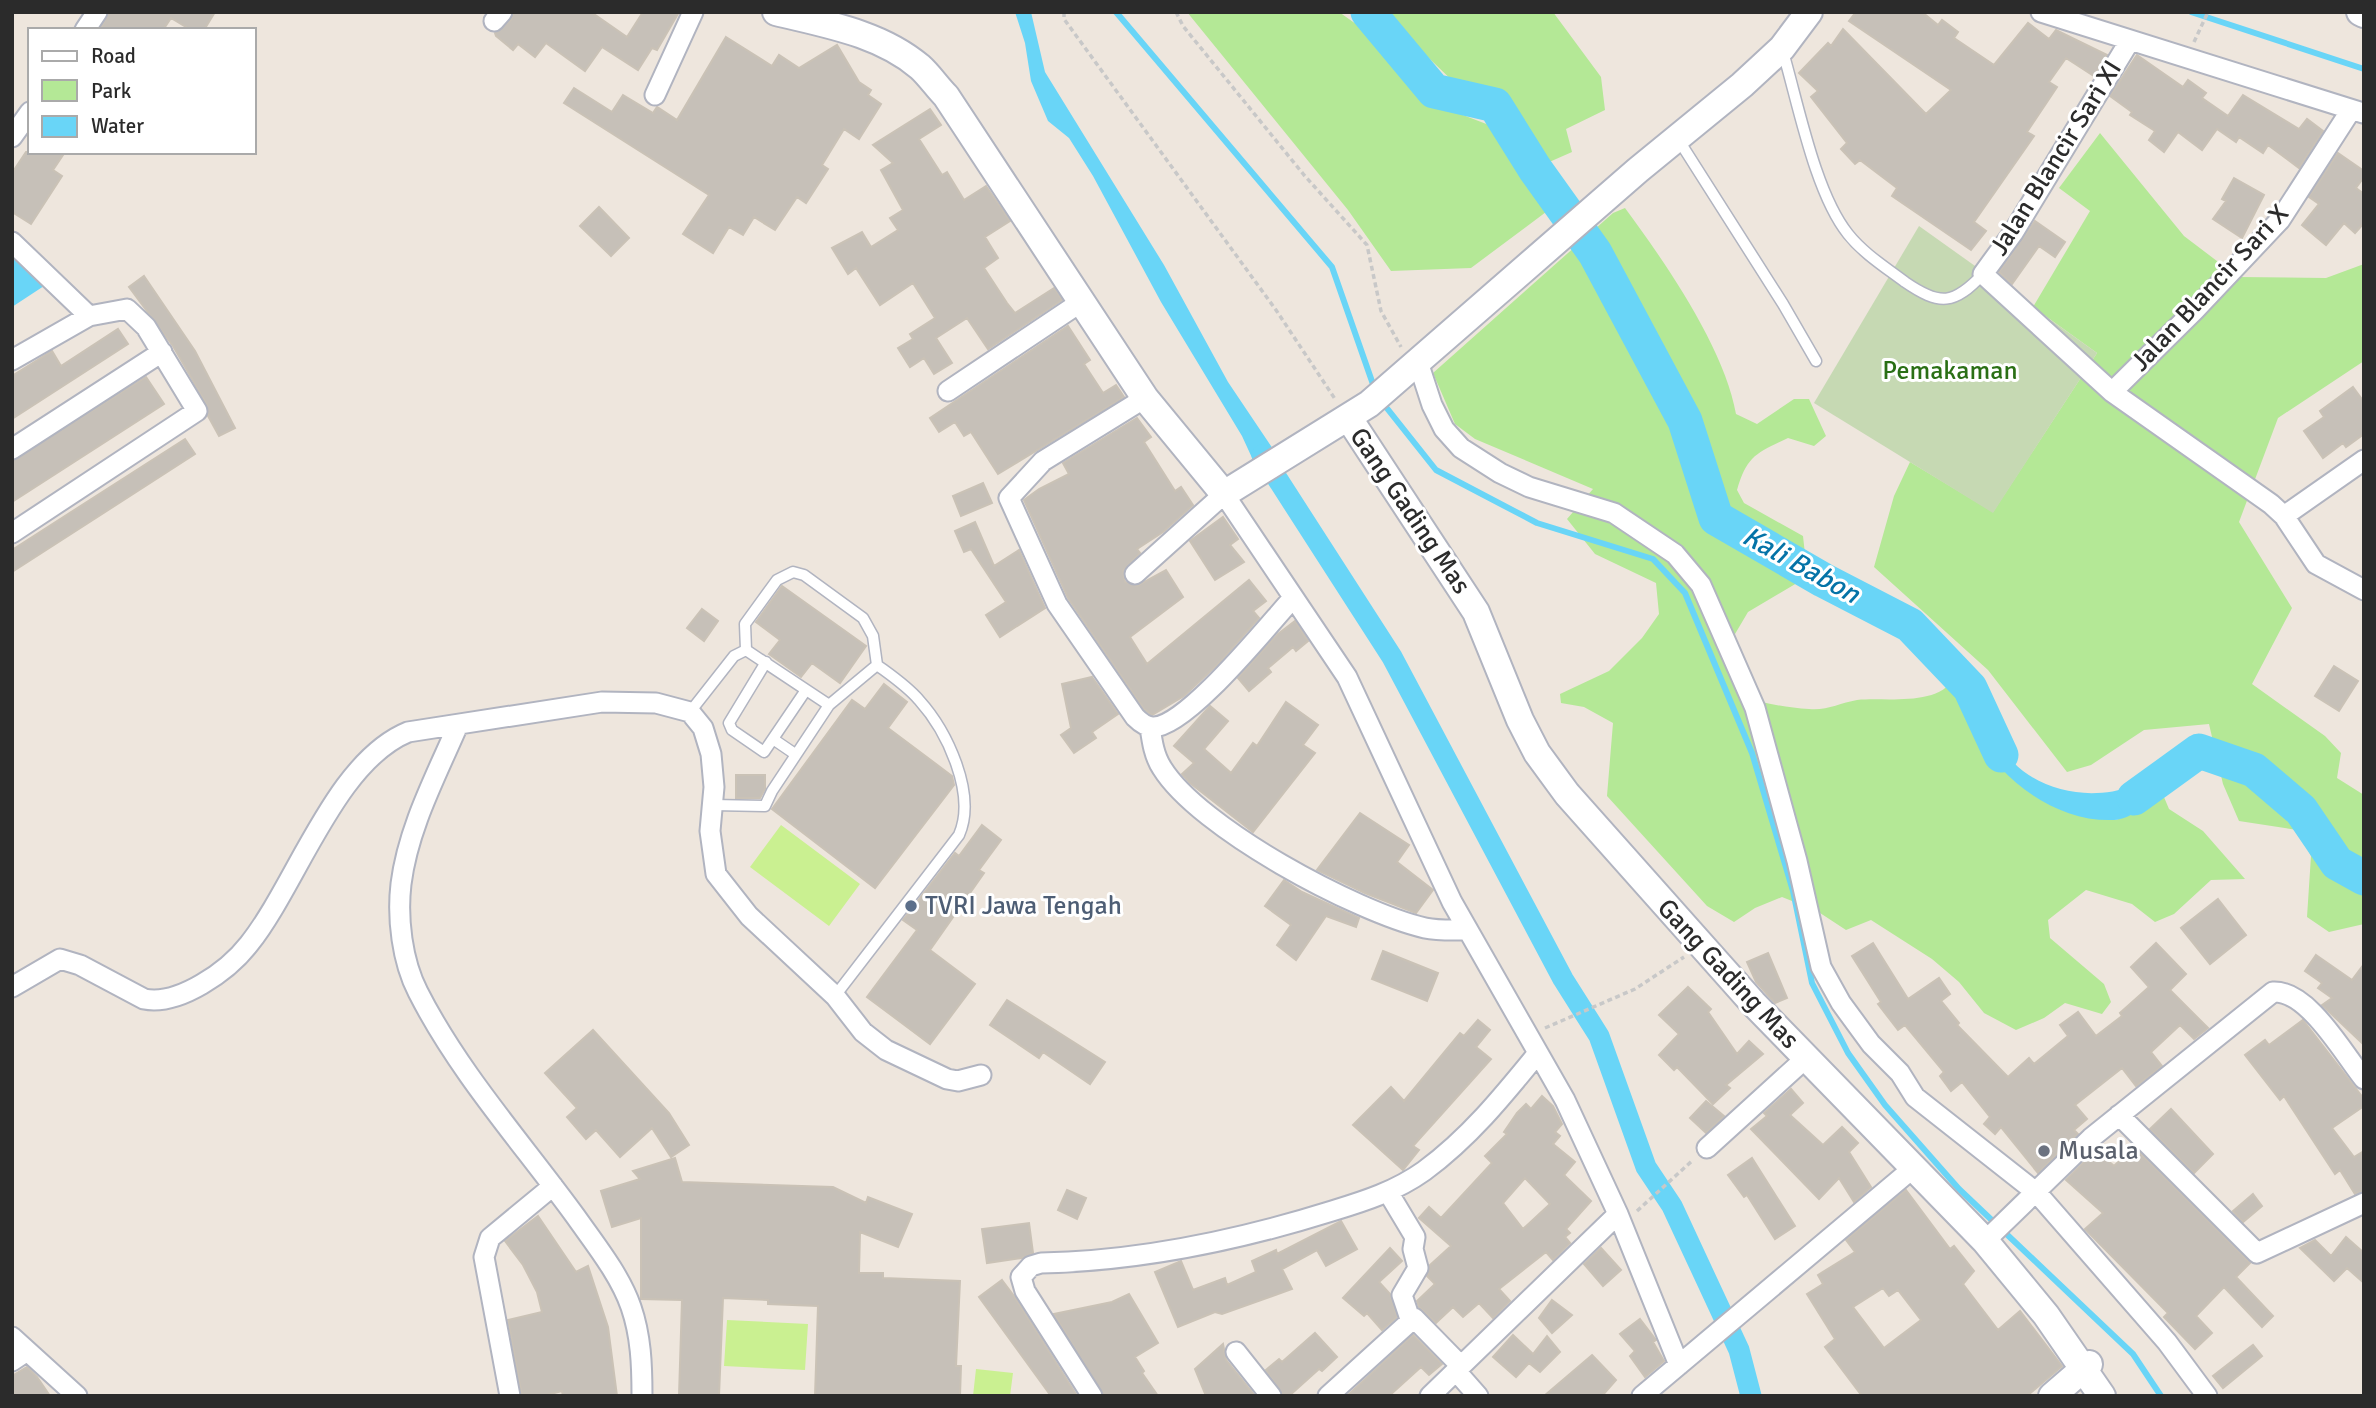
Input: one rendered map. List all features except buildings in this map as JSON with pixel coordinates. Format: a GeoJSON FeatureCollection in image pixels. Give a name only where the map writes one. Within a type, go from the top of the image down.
{"type":"FeatureCollection","features":[{"type":"Feature","properties":{"kind":"main road"},"geometry":{"type":"LineString","coordinates":[[776,12],[847,30],[875,41],[920,67],[946,96],[1145,398],[1233,488]]}},
{"type":"Feature","properties":{"kind":"main road"},"geometry":{"type":"LineString","coordinates":[[1349,416],[1410,368],[1782,48],[1809,12]]}},
{"type":"Feature","properties":{"kind":"main road","name":"Gang Gading Mas"},"geometry":{"type":"LineString","coordinates":[[1233,488],[1349,416],[1476,611],[1520,720],[1537,753],[1567,794],[1700,945],[1912,1169],[1992,1235],[2092,1379]]}},
{"type":"Feature","properties":{"kind":"main road"},"geometry":{"type":"LineString","coordinates":[[2052,1396],[2092,1379]]}},
{"type":"Feature","properties":{"kind":"street"},"geometry":{"type":"LineString","coordinates":[[86,28],[97,12]]}},
{"type":"Feature","properties":{"kind":"street"},"geometry":{"type":"LineString","coordinates":[[655,95],[693,12]]}},
{"type":"Feature","properties":{"kind":"street"},"geometry":{"type":"LineString","coordinates":[[2041,12],[2357,112]]}},
{"type":"Feature","properties":{"kind":"street","name":"Jalan Blancir Sari XI"},"geometry":{"type":"LineString","coordinates":[[1983,274],[2013,233],[2129,42]]}},
{"type":"Feature","properties":{"kind":"street","name":"Jalan Blancir Sari X"},"geometry":{"type":"LineString","coordinates":[[2112,392],[2280,220],[2357,112]]}},
{"type":"Feature","properties":{"kind":"street"},"geometry":{"type":"LineString","coordinates":[[12,137],[28,114]]}},
{"type":"Feature","properties":{"kind":"street"},"geometry":{"type":"LineString","coordinates":[[12,242],[89,316]]}},
{"type":"Feature","properties":{"kind":"street"},"geometry":{"type":"LineString","coordinates":[[1983,274],[2112,392],[2239,480],[2284,516],[2316,564],[2364,590]]}},
{"type":"Feature","properties":{"kind":"street"},"geometry":{"type":"LineString","coordinates":[[948,391],[1081,302]]}},
{"type":"Feature","properties":{"kind":"street"},"geometry":{"type":"LineString","coordinates":[[12,360],[89,316],[127,309],[146,327],[197,411],[12,533]]}},
{"type":"Feature","properties":{"kind":"street"},"geometry":{"type":"LineString","coordinates":[[12,449],[162,352]]}},
{"type":"Feature","properties":{"kind":"street"},"geometry":{"type":"LineString","coordinates":[[1410,368],[1444,429],[1461,448],[1500,473],[1529,486],[1614,513],[1675,554],[1701,585],[1725,633],[1755,708],[1797,861],[1821,967],[1841,1003],[1871,1044],[1899,1073],[1915,1097],[2033,1196],[2167,1342],[2207,1396]]}},
{"type":"Feature","properties":{"kind":"street"},"geometry":{"type":"LineString","coordinates":[[1145,398],[1044,461],[1009,498],[1057,604],[1135,717],[1150,727],[1162,726],[1181,717],[1215,685],[1293,597]]}},
{"type":"Feature","properties":{"kind":"street"},"geometry":{"type":"LineString","coordinates":[[2284,516],[2364,460]]}},
{"type":"Feature","properties":{"kind":"street"},"geometry":{"type":"LineString","coordinates":[[1135,574],[1233,488],[1293,597],[1347,677],[1468,930],[1628,1212],[1679,1365]]}},
{"type":"Feature","properties":{"kind":"street"},"geometry":{"type":"LineString","coordinates":[[12,987],[61,959],[155,1001],[182,995],[202,984],[249,945],[334,806],[364,763],[388,740],[408,732],[602,702],[656,703],[690,712],[703,728],[711,754],[713,805],[710,831],[716,874],[749,916],[835,996],[863,1032],[909,1063],[947,1079],[958,1081],[981,1075]]}},
{"type":"Feature","properties":{"kind":"street"},"geometry":{"type":"LineString","coordinates":[[458,725],[410,839],[401,884],[400,922],[408,961],[417,990],[459,1060],[600,1251],[630,1305],[641,1347],[642,1396]]}},
{"type":"Feature","properties":{"kind":"street"},"geometry":{"type":"LineString","coordinates":[[1150,727],[1154,751],[1161,768],[1201,809],[1244,842],[1313,883],[1400,920],[1436,930],[1468,930]]}},
{"type":"Feature","properties":{"kind":"street"},"geometry":{"type":"LineString","coordinates":[[1992,1235],[2091,1138],[2276,992],[2286,993],[2307,1005],[2364,1079]]}},
{"type":"Feature","properties":{"kind":"street"},"geometry":{"type":"LineString","coordinates":[[1093,1396],[1025,1291],[1021,1277],[1031,1266],[1173,1253],[1295,1224],[1388,1192],[1424,1171],[1483,1120],[1538,1053]]}},
{"type":"Feature","properties":{"kind":"street"},"geometry":{"type":"LineString","coordinates":[[1701,1153],[1806,1058]]}},
{"type":"Feature","properties":{"kind":"street"},"geometry":{"type":"LineString","coordinates":[[2119,1115],[2257,1253],[2364,1203]]}},
{"type":"Feature","properties":{"kind":"street"},"geometry":{"type":"LineString","coordinates":[[1642,1396],[1912,1169]]}},
{"type":"Feature","properties":{"kind":"street"},"geometry":{"type":"LineString","coordinates":[[510,1396],[484,1257],[485,1248],[490,1238],[553,1186]]}},
{"type":"Feature","properties":{"kind":"street"},"geometry":{"type":"LineString","coordinates":[[1388,1192],[1415,1237],[1413,1249],[1418,1268],[1402,1295],[1410,1319]]}},
{"type":"Feature","properties":{"kind":"street"},"geometry":{"type":"LineString","coordinates":[[1430,1396],[1628,1212]]}},
{"type":"Feature","properties":{"kind":"street"},"geometry":{"type":"LineString","coordinates":[[1328,1396],[1410,1319],[1416,1319],[1478,1396]]}},
{"type":"Feature","properties":{"kind":"street"},"geometry":{"type":"LineString","coordinates":[[12,1337],[20,1356],[77,1396]]}},
{"type":"Feature","properties":{"kind":"street"},"geometry":{"type":"LineString","coordinates":[[1236,1352],[1262,1393]]}},
{"type":"Feature","properties":{"kind":"lane"},"geometry":{"type":"LineString","coordinates":[[1782,48],[1816,165],[1829,200],[1846,232],[1861,248],[1930,297],[1945,300],[1966,292],[1983,274]]}},
{"type":"Feature","properties":{"kind":"lane"},"geometry":{"type":"LineString","coordinates":[[1677,138],[1783,304],[1816,361]]}},
{"type":"Feature","properties":{"kind":"lane"},"geometry":{"type":"LineString","coordinates":[[746,650],[745,624],[777,580],[793,572],[804,575],[863,618],[873,636],[877,665],[902,683],[932,717],[956,765],[965,794],[966,810],[959,835],[835,996]]}},
{"type":"Feature","properties":{"kind":"lane"},"geometry":{"type":"LineString","coordinates":[[746,650],[829,705]]}},
{"type":"Feature","properties":{"kind":"lane"},"geometry":{"type":"LineString","coordinates":[[690,712],[734,656],[746,650]]}},
{"type":"Feature","properties":{"kind":"lane"},"geometry":{"type":"LineString","coordinates":[[766,662],[729,723],[732,730],[764,752],[806,690]]}},
{"type":"Feature","properties":{"kind":"lane"},"geometry":{"type":"LineString","coordinates":[[713,805],[765,806],[795,754],[829,705],[877,665]]}},
{"type":"Feature","properties":{"kind":"lane"},"geometry":{"type":"LineString","coordinates":[[774,739],[795,754]]}},
{"type":"Feature","properties":{"kind":"path"},"geometry":{"type":"LineString","coordinates":[[1063,12],[1064,19],[1276,310],[1349,416]]}},
{"type":"Feature","properties":{"kind":"path"},"geometry":{"type":"LineString","coordinates":[[1175,12],[1183,26],[1304,175],[1367,245],[1381,311],[1410,368]]}},
{"type":"Feature","properties":{"kind":"path"},"geometry":{"type":"LineString","coordinates":[[2192,44],[2208,12]]}},
{"type":"Feature","properties":{"kind":"path"},"geometry":{"type":"LineString","coordinates":[[1546,1027],[1635,989],[1700,945]]}},
{"type":"Feature","properties":{"kind":"path"},"geometry":{"type":"LineString","coordinates":[[1628,1212],[1701,1153]]}},
{"type":"Feature","properties":{"kind":"green space"},"geometry":{"type":"Polygon","coordinates":[[[1187,12],[1339,12],[1356,24],[1421,99],[1489,125],[1550,209],[1471,268],[1391,271],[1348,210],[1187,12]]]}},
{"type":"Feature","properties":{"kind":"green space"},"geometry":{"type":"Polygon","coordinates":[[[1381,12],[1553,12],[1601,77],[1605,110],[1566,129],[1572,152],[1547,163],[1500,94],[1461,89],[1381,12]]]}},
{"type":"Feature","properties":{"kind":"green space"},"geometry":{"type":"Polygon","coordinates":[[[2100,133],[2184,236],[2238,277],[2326,278],[2364,264],[2364,361],[2278,418],[2239,522],[2292,608],[2252,684],[2325,736],[2341,753],[2337,778],[2364,795],[2364,924],[2329,932],[2307,917],[2311,856],[2297,830],[2239,821],[2223,784],[2209,724],[2144,730],[2091,765],[2067,772],[1988,670],[1874,567],[1894,496],[1910,462],[1993,512],[2097,353],[2033,307],[2090,211],[2059,188],[2100,133]]]}},
{"type":"Feature","properties":{"kind":"green space"},"geometry":{"type":"Polygon","coordinates":[[[1625,208],[1675,280],[1707,334],[1730,389],[1736,414],[1757,424],[1794,399],[1809,399],[1826,436],[1814,446],[1788,438],[1760,452],[1749,463],[1737,490],[1744,503],[1803,536],[1805,554],[1797,583],[1748,612],[1722,656],[1739,697],[1774,705],[1821,709],[1857,700],[1924,697],[1946,687],[1954,678],[1967,690],[1988,745],[2059,809],[2081,816],[2116,820],[2137,812],[2161,790],[2169,809],[2203,831],[2245,879],[2211,880],[2174,914],[2155,922],[2132,904],[2086,890],[2048,920],[2050,938],[2104,984],[2111,1002],[2102,1014],[2065,1003],[2044,1018],[2016,1030],[1984,1013],[1959,982],[1932,959],[1871,920],[1846,930],[1817,911],[1782,897],[1755,908],[1734,922],[1707,906],[1607,796],[1613,723],[1584,707],[1561,703],[1560,694],[1609,671],[1642,638],[1659,614],[1656,583],[1595,554],[1567,519],[1593,489],[1475,439],[1455,424],[1433,373],[1613,213],[1625,208]]]}},
{"type":"Feature","properties":{"kind":"green space","name":"Pemakaman"},"geometry":{"type":"Polygon","coordinates":[[[1919,226],[2097,353],[1993,513],[1814,403],[1919,226]]]}},
{"type":"Feature","properties":{"kind":"green space"},"geometry":{"type":"Polygon","coordinates":[[[781,825],[860,884],[829,926],[750,867],[781,825]]]}},
{"type":"Feature","properties":{"kind":"green space"},"geometry":{"type":"Polygon","coordinates":[[[727,1320],[808,1324],[805,1370],[724,1366],[727,1320]]]}},
{"type":"Feature","properties":{"kind":"green space"},"geometry":{"type":"Polygon","coordinates":[[[976,1369],[1013,1373],[1010,1396],[973,1396],[976,1369]]]}},
{"type":"Feature","properties":{"kind":"water"},"geometry":{"type":"Polygon","coordinates":[[[1015,12],[1031,12],[1045,72],[1164,265],[1228,382],[1273,449],[1253,460],[1242,436],[1161,302],[1093,176],[1069,138],[1048,121],[1031,81],[1025,43],[1015,12]]]}},
{"type":"Feature","properties":{"kind":"water"},"geometry":{"type":"Polygon","coordinates":[[[12,249],[47,284],[12,307],[12,249]]]}},
{"type":"Feature","properties":{"kind":"water"},"geometry":{"type":"Polygon","coordinates":[[[1984,711],[1998,741],[2012,760],[2026,773],[2059,789],[2096,793],[2115,791],[2138,784],[2171,765],[2171,779],[2132,815],[2120,819],[2098,820],[2066,812],[2037,798],[2000,767],[1989,750],[1976,718],[1984,711]]]}},
{"type":"Feature","properties":{"kind":"waterway"},"geometry":{"type":"LineString","coordinates":[[1116,12],[1332,267],[1375,390]]}},
{"type":"Feature","properties":{"kind":"waterway","name":"Kali Babon"},"geometry":{"type":"LineString","coordinates":[[1368,12],[1434,91],[1495,105],[1535,169],[1595,253],[1685,421],[1716,518],[1823,580],[1910,625],[1970,688],[2001,755]]}},
{"type":"Feature","properties":{"kind":"waterway"},"geometry":{"type":"LineString","coordinates":[[2191,12],[2364,69]]}},
{"type":"Feature","properties":{"kind":"waterway"},"geometry":{"type":"LineString","coordinates":[[1382,402],[1436,470],[1537,523],[1653,559],[1685,593],[1752,753],[1793,891],[1812,983],[1848,1053],[1885,1105],[1959,1189],[2133,1354],[2161,1396]]}},
{"type":"Feature","properties":{"kind":"waterway"},"geometry":{"type":"LineString","coordinates":[[1262,455],[1392,657],[1563,979],[1599,1036],[1646,1167],[1672,1206],[1739,1350],[1751,1396]]}},
{"type":"Feature","properties":{"kind":"waterway","name":"Kali Babon"},"geometry":{"type":"LineString","coordinates":[[2134,798],[2199,751],[2254,770],[2301,810],[2337,863],[2364,878]]}},
{"type":"Feature","properties":{"kind":"place","name":"TVRI Jawa Tengah"},"geometry":{"type":"Point","coordinates":[911,906]}},
{"type":"Feature","properties":{"kind":"place","name":"Musala"},"geometry":{"type":"Point","coordinates":[2044,1151]}}]}
